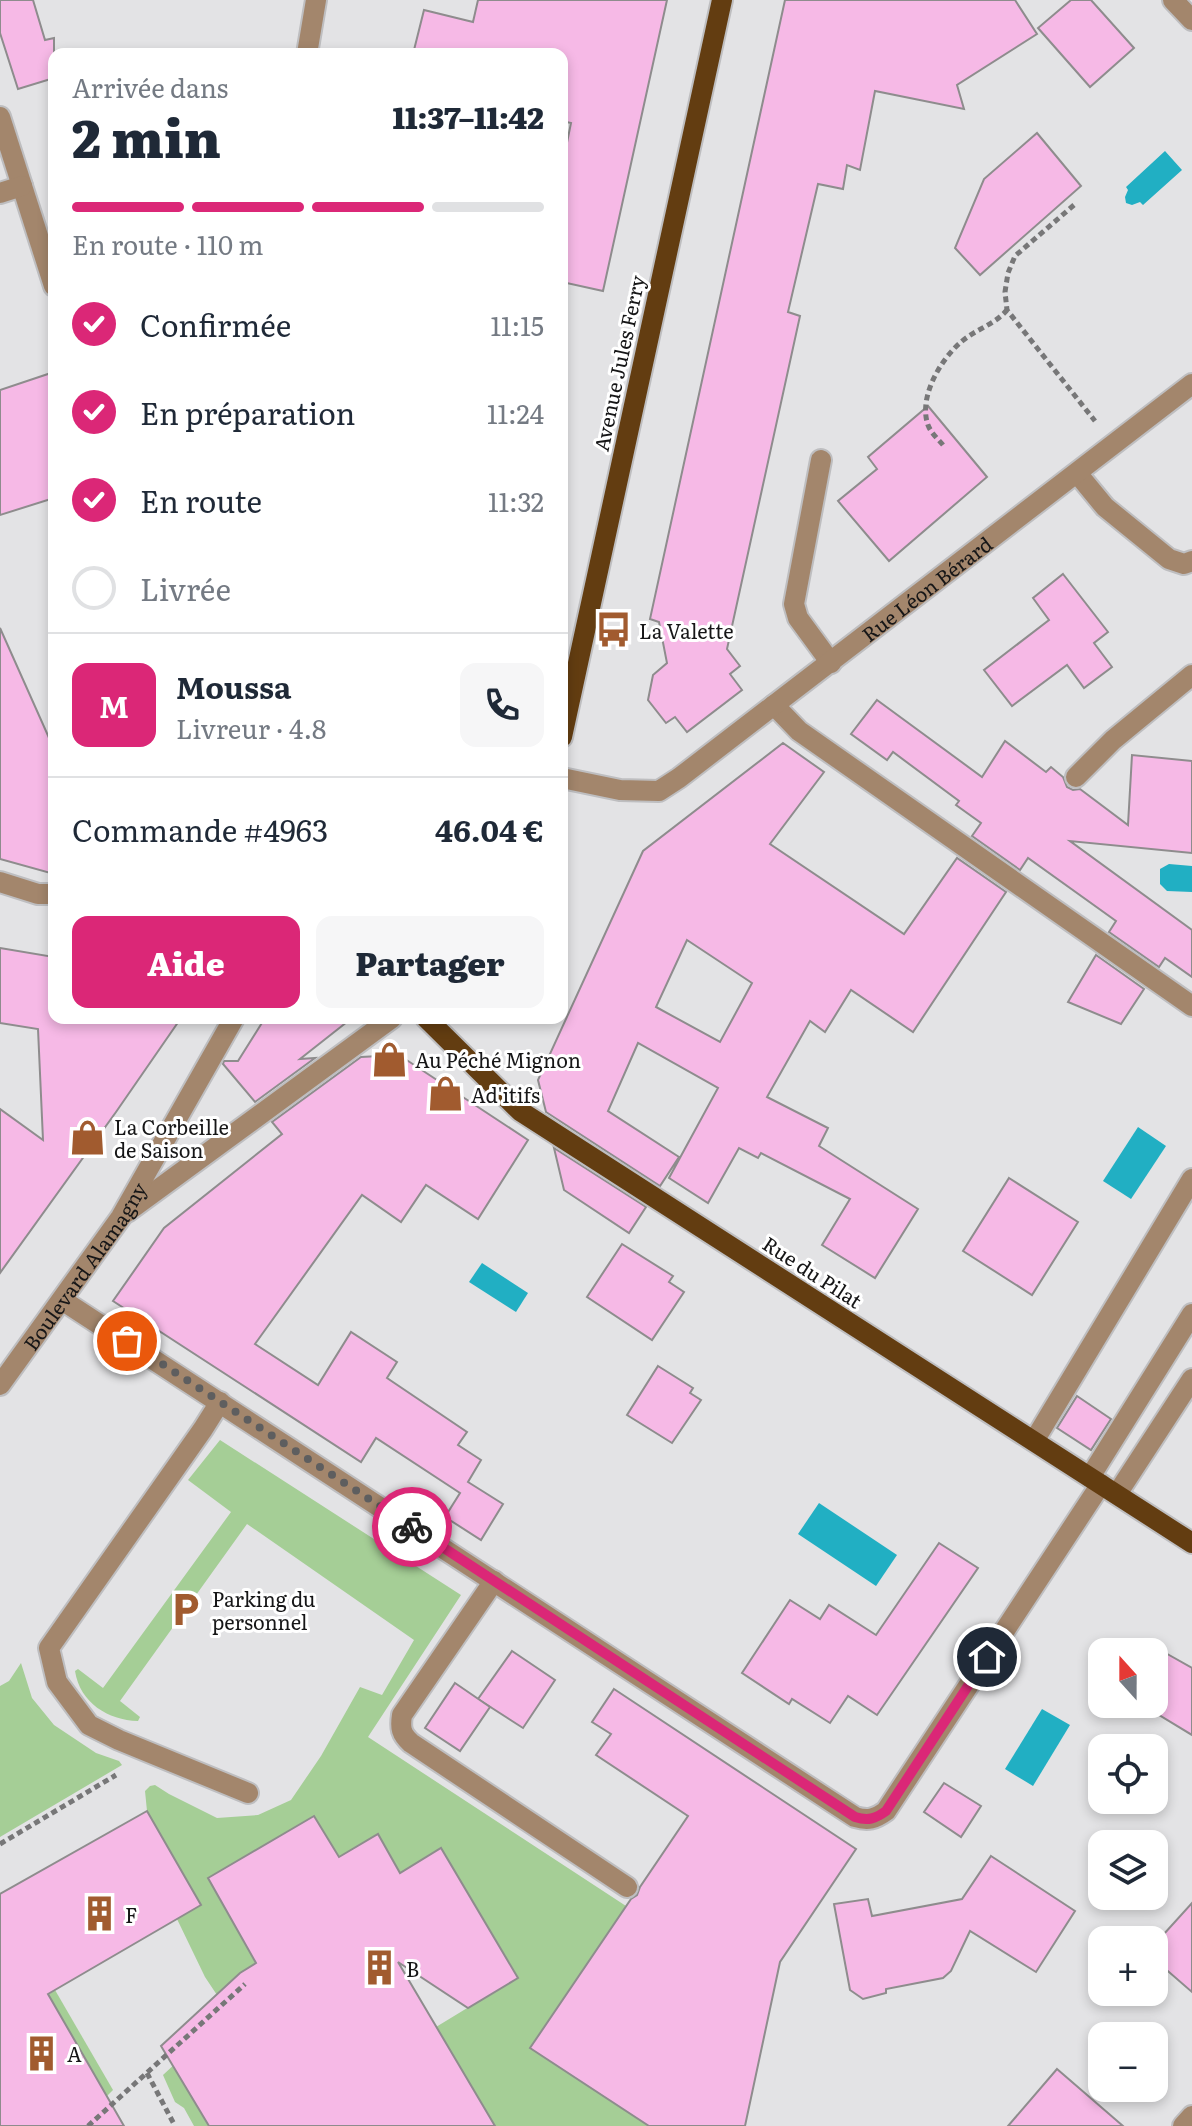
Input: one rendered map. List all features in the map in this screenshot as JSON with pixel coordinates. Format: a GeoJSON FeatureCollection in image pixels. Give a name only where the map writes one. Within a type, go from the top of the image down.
{"type":"FeatureCollection","features":[{"type":"Feature","properties":{"kind":"main road","name":"Avenue Jules Ferry"},"geometry":{"type":"LineString","coordinates":[[568,709],[722,0]]}},
{"type":"Feature","properties":{"kind":"main road","name":"Rue du Pilat"},"geometry":{"type":"LineString","coordinates":[[432,1024],[520,1111],[1192,1543]]}},
{"type":"Feature","properties":{"kind":"street"},"geometry":{"type":"LineString","coordinates":[[308,48],[316,0]]}},
{"type":"Feature","properties":{"kind":"street"},"geometry":{"type":"LineString","coordinates":[[1173,0],[1192,20]]}},
{"type":"Feature","properties":{"kind":"street"},"geometry":{"type":"LineString","coordinates":[[0,117],[48,267]]}},
{"type":"Feature","properties":{"kind":"street"},"geometry":{"type":"LineString","coordinates":[[0,193],[22,186]]}},
{"type":"Feature","properties":{"kind":"street","name":"Rue Léon Bérard"},"geometry":{"type":"LineString","coordinates":[[568,779],[620,790],[659,791],[831,663],[1192,384]]}},
{"type":"Feature","properties":{"kind":"street"},"geometry":{"type":"LineString","coordinates":[[821,460],[794,604],[798,618],[831,663]]}},
{"type":"Feature","properties":{"kind":"street"},"geometry":{"type":"LineString","coordinates":[[1077,473],[1105,507],[1169,559],[1184,564],[1192,561]]}},
{"type":"Feature","properties":{"kind":"street"},"geometry":{"type":"LineString","coordinates":[[1076,777],[1113,740],[1192,675]]}},
{"type":"Feature","properties":{"kind":"street"},"geometry":{"type":"LineString","coordinates":[[774,705],[799,731],[1192,1006]]}},
{"type":"Feature","properties":{"kind":"street"},"geometry":{"type":"LineString","coordinates":[[0,882],[28,892],[48,894]]}},
{"type":"Feature","properties":{"kind":"street","name":"Boulevard Alamagny"},"geometry":{"type":"LineString","coordinates":[[0,1385],[121,1217],[231,1024]]}},
{"type":"Feature","properties":{"kind":"street"},"geometry":{"type":"LineString","coordinates":[[121,1217],[384,1024]]}},
{"type":"Feature","properties":{"kind":"street"},"geometry":{"type":"LineString","coordinates":[[1034,1441],[1192,1179]]}},
{"type":"Feature","properties":{"kind":"street"},"geometry":{"type":"LineString","coordinates":[[62,1300],[855,1817],[865,1820],[875,1819],[886,1811],[1103,1485],[1192,1314]]}},
{"type":"Feature","properties":{"kind":"street"},"geometry":{"type":"LineString","coordinates":[[1103,1485],[1192,1379]]}},
{"type":"Feature","properties":{"kind":"street"},"geometry":{"type":"LineString","coordinates":[[220,1402],[49,1648],[57,1682],[89,1725],[248,1793]]}},
{"type":"Feature","properties":{"kind":"street"},"geometry":{"type":"LineString","coordinates":[[494,1581],[402,1715],[400,1727],[411,1743],[627,1887]]}},
{"type":"Feature","properties":{"kind":"street"},"geometry":{"type":"LineString","coordinates":[[1183,2126],[1192,2116]]}},
{"type":"Feature","properties":{"kind":"path"},"geometry":{"type":"LineString","coordinates":[[1074,205],[1015,256],[1005,292],[1007,310],[1101,428]]}},
{"type":"Feature","properties":{"kind":"path"},"geometry":{"type":"LineString","coordinates":[[943,445],[929,428],[926,417],[929,395],[940,367],[963,340],[993,324],[1007,310]]}},
{"type":"Feature","properties":{"kind":"path"},"geometry":{"type":"LineString","coordinates":[[0,1844],[152,1754]]}},
{"type":"Feature","properties":{"kind":"path"},"geometry":{"type":"LineString","coordinates":[[88,2126],[245,1984]]}},
{"type":"Feature","properties":{"kind":"path"},"geometry":{"type":"LineString","coordinates":[[147,2073],[175,2126]]}},
{"type":"Feature","properties":{"kind":"green space"},"geometry":{"type":"Polygon","coordinates":[[[220,1440],[461,1595],[368,1737],[626,1906],[649,2126],[495,2126],[436,2027],[518,1977],[441,1848],[400,1873],[378,1834],[339,1857],[314,1817],[256,1963],[217,1995],[205,1977],[177,1919],[201,1905],[147,1811],[145,1791],[155,1785],[217,1818],[258,1815],[291,1800],[321,1756],[360,1687],[382,1695],[414,1640],[247,1524],[120,1701],[140,1717],[138,1721],[106,1713],[89,1701],[75,1671],[78,1669],[103,1688],[231,1512],[188,1480],[220,1440]]]}},
{"type":"Feature","properties":{"kind":"green space"},"geometry":{"type":"Polygon","coordinates":[[[21,1663],[32,1698],[54,1725],[96,1753],[122,1765],[0,1837],[0,1686],[9,1681],[21,1663]]]}},
{"type":"Feature","properties":{"kind":"green space"},"geometry":{"type":"Polygon","coordinates":[[[55,1990],[113,2090],[107,2096],[48,1995],[55,1990]]]}},
{"type":"Feature","properties":{"kind":"green space"},"geometry":{"type":"Polygon","coordinates":[[[245,1999],[198,2107],[209,2126],[194,2126],[184,2108],[175,2102],[163,2075],[245,1999]]]}},
{"type":"Feature","properties":{"kind":"water"},"geometry":{"type":"Polygon","coordinates":[[[1165,151],[1182,170],[1143,205],[1140,202],[1132,205],[1126,203],[1126,187],[1165,151]]]}},
{"type":"Feature","properties":{"kind":"water"},"geometry":{"type":"Polygon","coordinates":[[[1169,864],[1192,866],[1192,892],[1167,891],[1160,884],[1160,869],[1169,864]]]}},
{"type":"Feature","properties":{"kind":"water"},"geometry":{"type":"Polygon","coordinates":[[[1138,1127],[1166,1146],[1131,1199],[1103,1181],[1138,1127]]]}},
{"type":"Feature","properties":{"kind":"water"},"geometry":{"type":"Polygon","coordinates":[[[482,1263],[528,1293],[516,1312],[469,1282],[482,1263]]]}},
{"type":"Feature","properties":{"kind":"water"},"geometry":{"type":"Polygon","coordinates":[[[819,1503],[897,1555],[876,1586],[798,1534],[819,1503]]]}},
{"type":"Feature","properties":{"kind":"water"},"geometry":{"type":"Polygon","coordinates":[[[1042,1709],[1070,1725],[1033,1786],[1005,1769],[1042,1709]]]}},
{"type":"Feature","properties":{"kind":"building"},"geometry":{"type":"Polygon","coordinates":[[[0,0],[33,0],[45,40],[54,38],[54,48],[48,48],[48,80],[18,89],[0,33],[0,0]]]}},
{"type":"Feature","properties":{"kind":"building"},"geometry":{"type":"Polygon","coordinates":[[[478,0],[667,0],[603,291],[568,283],[568,138],[571,123],[568,122],[568,48],[414,48],[424,10],[473,22],[478,0]]]}},
{"type":"Feature","properties":{"kind":"building"},"geometry":{"type":"Polygon","coordinates":[[[785,0],[1015,0],[1037,34],[957,85],[964,109],[875,91],[860,170],[847,165],[843,189],[818,184],[788,312],[800,316],[727,649],[740,666],[730,674],[742,690],[687,732],[675,717],[666,723],[648,700],[653,675],[667,663],[659,622],[650,619],[785,0]]]}},
{"type":"Feature","properties":{"kind":"building"},"geometry":{"type":"Polygon","coordinates":[[[1071,0],[1091,0],[1134,48],[1090,87],[1038,28],[1071,0]]]}},
{"type":"Feature","properties":{"kind":"building"},"geometry":{"type":"Polygon","coordinates":[[[1037,133],[1081,186],[980,275],[955,248],[984,179],[1037,133]]]}},
{"type":"Feature","properties":{"kind":"building"},"geometry":{"type":"Polygon","coordinates":[[[48,374],[48,500],[0,515],[0,390],[48,374]]]}},
{"type":"Feature","properties":{"kind":"building"},"geometry":{"type":"Polygon","coordinates":[[[928,406],[987,477],[889,561],[838,501],[877,469],[868,457],[928,406]]]}},
{"type":"Feature","properties":{"kind":"building"},"geometry":{"type":"Polygon","coordinates":[[[1063,574],[1108,632],[1094,643],[1112,667],[1084,688],[1067,665],[1012,706],[984,670],[1049,620],[1033,598],[1063,574]]]}},
{"type":"Feature","properties":{"kind":"building"},"geometry":{"type":"Polygon","coordinates":[[[0,628],[48,736],[48,872],[0,859],[0,628]]]}},
{"type":"Feature","properties":{"kind":"building"},"geometry":{"type":"Polygon","coordinates":[[[877,700],[982,777],[1005,741],[1046,772],[1051,767],[1063,777],[1067,787],[1080,789],[1128,825],[1132,755],[1192,761],[1192,853],[1070,841],[1192,930],[1192,977],[1165,958],[1159,967],[1109,932],[1116,921],[1028,858],[1020,870],[972,836],[981,823],[956,805],[959,801],[893,752],[887,760],[851,734],[877,700]]]}},
{"type":"Feature","properties":{"kind":"building"},"geometry":{"type":"Polygon","coordinates":[[[783,743],[824,772],[770,844],[904,934],[957,858],[1006,892],[913,1032],[851,990],[825,1032],[810,1021],[767,1097],[828,1128],[819,1146],[918,1209],[875,1278],[822,1245],[850,1199],[761,1153],[758,1158],[739,1148],[708,1203],[669,1178],[718,1088],[638,1043],[608,1111],[679,1157],[660,1186],[546,1112],[538,1080],[564,1024],[568,1024],[568,1015],[643,851],[783,743]],[[687,940],[656,1007],[720,1042],[752,983],[687,940]]]}},
{"type":"Feature","properties":{"kind":"building"},"geometry":{"type":"Polygon","coordinates":[[[0,948],[48,956],[48,1024],[177,1024],[0,1273],[0,1109],[43,1140],[38,1029],[0,1023],[0,948]]]}},
{"type":"Feature","properties":{"kind":"building"},"geometry":{"type":"Polygon","coordinates":[[[1096,955],[1144,989],[1121,1024],[1068,1002],[1096,955]]]}},
{"type":"Feature","properties":{"kind":"building"},"geometry":{"type":"Polygon","coordinates":[[[261,1024],[344,1024],[300,1059],[315,1058],[255,1102],[223,1064],[224,1061],[238,1061],[261,1024]]]}},
{"type":"Feature","properties":{"kind":"building"},"geometry":{"type":"Polygon","coordinates":[[[399,1055],[528,1140],[478,1219],[426,1185],[401,1222],[362,1195],[255,1344],[318,1385],[351,1332],[397,1362],[387,1378],[467,1432],[458,1445],[481,1460],[468,1482],[503,1504],[481,1540],[445,1517],[460,1493],[376,1438],[361,1462],[113,1301],[164,1228],[282,1134],[272,1122],[361,1057],[399,1055]]]}},
{"type":"Feature","properties":{"kind":"building"},"geometry":{"type":"Polygon","coordinates":[[[554,1148],[646,1207],[629,1233],[564,1190],[554,1148]]]}},
{"type":"Feature","properties":{"kind":"building"},"geometry":{"type":"Polygon","coordinates":[[[1009,1178],[1078,1222],[1032,1295],[963,1251],[1009,1178]]]}},
{"type":"Feature","properties":{"kind":"building"},"geometry":{"type":"Polygon","coordinates":[[[622,1244],[673,1276],[669,1282],[684,1292],[652,1340],[587,1297],[622,1244]]]}},
{"type":"Feature","properties":{"kind":"building"},"geometry":{"type":"Polygon","coordinates":[[[658,1366],[693,1388],[690,1393],[701,1400],[672,1443],[627,1415],[658,1366]]]}},
{"type":"Feature","properties":{"kind":"building"},"geometry":{"type":"Polygon","coordinates":[[[1077,1396],[1111,1419],[1091,1450],[1057,1428],[1077,1396]]]}},
{"type":"Feature","properties":{"kind":"building"},"geometry":{"type":"Polygon","coordinates":[[[939,1543],[978,1568],[877,1715],[848,1696],[830,1723],[792,1699],[789,1704],[742,1673],[790,1600],[820,1619],[829,1605],[876,1635],[939,1543]]]}},
{"type":"Feature","properties":{"kind":"building"},"geometry":{"type":"Polygon","coordinates":[[[512,1651],[555,1680],[523,1728],[478,1699],[512,1651]]]}},
{"type":"Feature","properties":{"kind":"building"},"geometry":{"type":"Polygon","coordinates":[[[1168,1654],[1192,1668],[1192,1735],[1164,1718],[1168,1718],[1168,1654]]]}},
{"type":"Feature","properties":{"kind":"building"},"geometry":{"type":"Polygon","coordinates":[[[455,1683],[490,1707],[460,1751],[425,1728],[455,1683]]]}},
{"type":"Feature","properties":{"kind":"building"},"geometry":{"type":"Polygon","coordinates":[[[614,1689],[856,1849],[780,1962],[745,2126],[649,2126],[530,2048],[688,1816],[596,1755],[611,1734],[592,1722],[614,1689]]]}},
{"type":"Feature","properties":{"kind":"building"},"geometry":{"type":"Polygon","coordinates":[[[944,1783],[981,1806],[961,1837],[924,1812],[944,1783]]]}},
{"type":"Feature","properties":{"kind":"building","name":"F"},"geometry":{"type":"Polygon","coordinates":[[[147,1811],[201,1905],[48,1994],[124,2126],[0,2126],[0,1894],[147,1811]]]}},
{"type":"Feature","properties":{"kind":"building","name":"B"},"geometry":{"type":"Polygon","coordinates":[[[314,1816],[339,1857],[378,1834],[400,1873],[441,1848],[518,1978],[468,2008],[398,1962],[495,2126],[209,2126],[161,2046],[240,1973],[256,1963],[208,1878],[314,1816]]]}},
{"type":"Feature","properties":{"kind":"building"},"geometry":{"type":"Polygon","coordinates":[[[991,1856],[1075,1911],[1036,1972],[970,1931],[951,1971],[943,1978],[886,1989],[886,1993],[863,1999],[850,1990],[834,1904],[868,1899],[872,1916],[962,1899],[991,1856]]]}},
{"type":"Feature","properties":{"kind":"building"},"geometry":{"type":"Polygon","coordinates":[[[1192,1903],[1192,1992],[1168,1971],[1168,1930],[1192,1903]]]}},
{"type":"Feature","properties":{"kind":"building"},"geometry":{"type":"Polygon","coordinates":[[[1057,2069],[1088,2096],[1088,2102],[1095,2102],[1123,2126],[1008,2126],[1057,2069]]]}},
{"type":"Feature","properties":{"kind":"way so far"},"geometry":{"type":"LineString","coordinates":[[127,1341],[412,1527]]}},
{"type":"Feature","properties":{"kind":"place","name":"La Valette"},"geometry":{"type":"Point","coordinates":[613,630]}},
{"type":"Feature","properties":{"kind":"place","name":"Au Péché Mignon"},"geometry":{"type":"Point","coordinates":[389,1059]}},
{"type":"Feature","properties":{"kind":"place","name":"Ad'itifs"},"geometry":{"type":"Point","coordinates":[445,1094]}},
{"type":"Feature","properties":{"kind":"place","name":"La Corbeille de Saison"},"geometry":{"type":"Point","coordinates":[88,1138]}},
{"type":"Feature","properties":{"kind":"place","name":"Parking du personnel"},"geometry":{"type":"Point","coordinates":[186,1610]}},
{"type":"Feature","properties":{"kind":"place","name":"F"},"geometry":{"type":"Point","coordinates":[99,1914]}},
{"type":"Feature","properties":{"kind":"place","name":"B"},"geometry":{"type":"Point","coordinates":[380,1968]}},
{"type":"Feature","properties":{"kind":"place","name":"A"},"geometry":{"type":"Point","coordinates":[41,2053]}},
{"type":"Feature","properties":{"kind":"route"},"geometry":{"type":"LineString","coordinates":[[412,1527],[855,1817],[865,1820],[875,1819],[886,1811],[987,1657]]}}]}
